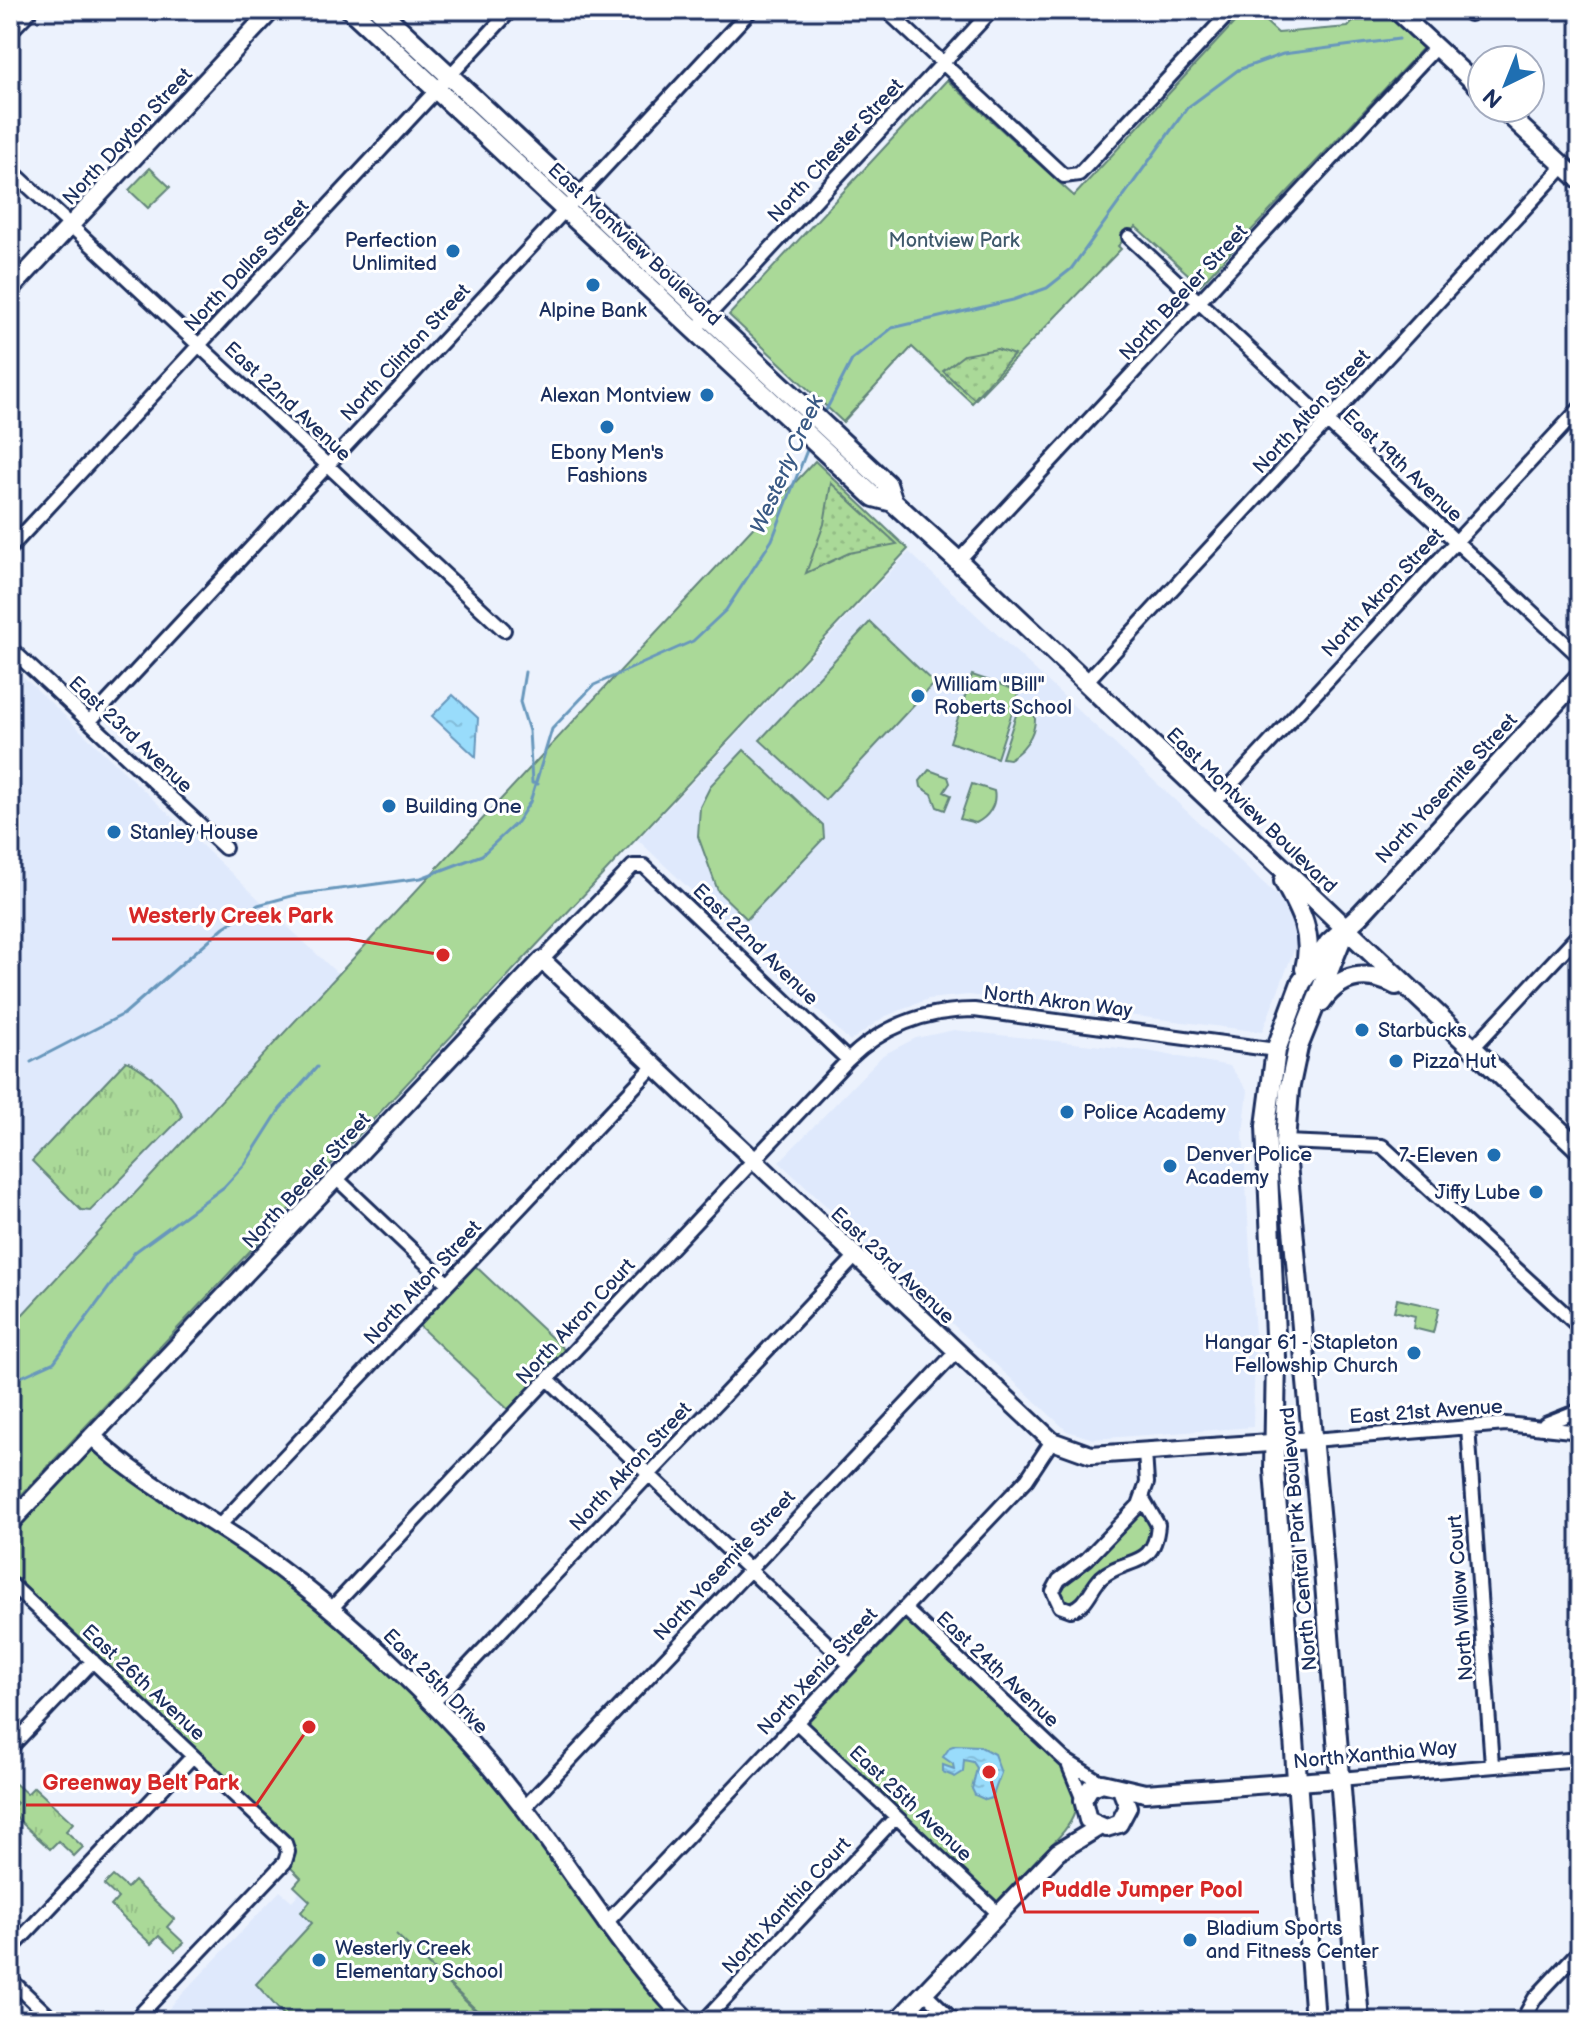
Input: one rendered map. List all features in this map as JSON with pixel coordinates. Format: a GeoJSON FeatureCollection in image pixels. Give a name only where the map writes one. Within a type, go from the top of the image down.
{"type":"FeatureCollection","features":[{"type":"Feature","properties":{"kind":"main road","name":"East Montview Boulevard"},"geometry":{"type":"LineString","coordinates":[[351,10],[444,83]]}},
{"type":"Feature","properties":{"kind":"main road","name":"East Montview Boulevard"},"geometry":{"type":"LineString","coordinates":[[379,10],[444,83],[803,419],[831,444],[887,484],[893,502],[1580,1150]]}},
{"type":"Feature","properties":{"kind":"main road","name":"North Yosemite Street"},"geometry":{"type":"LineString","coordinates":[[1345,930],[1580,676]]}},
{"type":"Feature","properties":{"kind":"main road"},"geometry":{"type":"LineString","coordinates":[[1275,864],[1298,906],[1309,939],[1301,983]]}},
{"type":"Feature","properties":{"kind":"main road","name":"North Central Park Boulevard"},"geometry":{"type":"LineString","coordinates":[[1315,2021],[1274,1470],[1277,1444],[1276,1358],[1265,1177],[1267,1107],[1276,1050],[1301,983],[1324,949],[1345,930]]}},
{"type":"Feature","properties":{"kind":"main road","name":"North Central Park Boulevard"},"geometry":{"type":"LineString","coordinates":[[1345,930],[1304,1027],[1289,1090],[1285,1142],[1313,1440],[1359,2021]]}},
{"type":"Feature","properties":{"kind":"main road"},"geometry":{"type":"LineString","coordinates":[[1304,1027],[1326,994],[1353,977],[1378,977],[1410,992]]}},
{"type":"Feature","properties":{"kind":"street"},"geometry":{"type":"LineString","coordinates":[[10,32],[31,10]]}},
{"type":"Feature","properties":{"kind":"street","name":"North Dayton Street"},"geometry":{"type":"LineString","coordinates":[[10,290],[272,10]]}},
{"type":"Feature","properties":{"kind":"street","name":"North Dallas Street"},"geometry":{"type":"LineString","coordinates":[[10,548],[511,10]]}},
{"type":"Feature","properties":{"kind":"street","name":"North Clinton Street"},"geometry":{"type":"LineString","coordinates":[[89,722],[751,10]]}},
{"type":"Feature","properties":{"kind":"street"},"geometry":{"type":"LineString","coordinates":[[886,10],[1064,176],[1072,178],[1232,10]]}},
{"type":"Feature","properties":{"kind":"street","name":"North Chester Street"},"geometry":{"type":"LineString","coordinates":[[701,324],[992,10]]}},
{"type":"Feature","properties":{"kind":"street"},"geometry":{"type":"LineString","coordinates":[[1396,10],[1466,75]]}},
{"type":"Feature","properties":{"kind":"street","name":"North Beeler Street"},"geometry":{"type":"LineString","coordinates":[[958,561],[1436,47]]}},
{"type":"Feature","properties":{"kind":"street"},"geometry":{"type":"LineString","coordinates":[[1518,124],[1580,181]]}},
{"type":"Feature","properties":{"kind":"street","name":"North Alton Street"},"geometry":{"type":"LineString","coordinates":[[1086,682],[1564,166]]}},
{"type":"Feature","properties":{"kind":"street","name":"East 22nd Avenue"},"geometry":{"type":"LineString","coordinates":[[10,169],[504,630]]}},
{"type":"Feature","properties":{"kind":"street","name":"East 19th Avenue"},"geometry":{"type":"LineString","coordinates":[[1129,237],[1580,657]]}},
{"type":"Feature","properties":{"kind":"street","name":"North Akron Street"},"geometry":{"type":"LineString","coordinates":[[1213,804],[1580,408]]}},
{"type":"Feature","properties":{"kind":"street","name":"East 23rd Avenue"},"geometry":{"type":"LineString","coordinates":[[10,648],[225,848]]}},
{"type":"Feature","properties":{"kind":"street","name":"East 22nd Avenue"},"geometry":{"type":"LineString","coordinates":[[633,866],[644,866],[848,1060]]}},
{"type":"Feature","properties":{"kind":"street","name":"North Beeler Street"},"geometry":{"type":"LineString","coordinates":[[10,1523],[633,866]]}},
{"type":"Feature","properties":{"kind":"street"},"geometry":{"type":"LineString","coordinates":[[1472,1049],[1580,933]]}},
{"type":"Feature","properties":{"kind":"street","name":"East 23rd Avenue"},"geometry":{"type":"LineString","coordinates":[[542,960],[1052,1441],[1091,1455],[1313,1440]]}},
{"type":"Feature","properties":{"kind":"street","name":"North Akron Way"},"geometry":{"type":"LineString","coordinates":[[848,1060],[891,1028],[911,1019],[955,1010],[1276,1050]]}},
{"type":"Feature","properties":{"kind":"street","name":"North Akron Court"},"geometry":{"type":"LineString","coordinates":[[331,1609],[848,1060]]}},
{"type":"Feature","properties":{"kind":"street","name":"North Alton Street"},"geometry":{"type":"LineString","coordinates":[[219,1526],[654,1066]]}},
{"type":"Feature","properties":{"kind":"street"},"geometry":{"type":"LineString","coordinates":[[1285,1142],[1382,1146],[1575,1323],[1580,1318]]}},
{"type":"Feature","properties":{"kind":"street"},"geometry":{"type":"LineString","coordinates":[[336,1178],[448,1284]]}},
{"type":"Feature","properties":{"kind":"street","name":"North Akron Street"},"geometry":{"type":"LineString","coordinates":[[433,1703],[855,1257]]}},
{"type":"Feature","properties":{"kind":"street","name":"North Yosemite Street"},"geometry":{"type":"LineString","coordinates":[[524,1808],[956,1352]]}},
{"type":"Feature","properties":{"kind":"street"},"geometry":{"type":"LineString","coordinates":[[548,1379],[850,1665]]}},
{"type":"Feature","properties":{"kind":"street","name":"East 21st Avenue"},"geometry":{"type":"LineString","coordinates":[[1542,1425],[1580,1410]]}},
{"type":"Feature","properties":{"kind":"street","name":"East 21st Avenue"},"geometry":{"type":"LineString","coordinates":[[1313,1440],[1468,1427],[1542,1425],[1580,1432]]}},
{"type":"Feature","properties":{"kind":"street","name":"North Willow Court"},"geometry":{"type":"LineString","coordinates":[[1468,1427],[1492,1765]]}},
{"type":"Feature","properties":{"kind":"street","name":"East 25th Drive"},"geometry":{"type":"LineString","coordinates":[[92,1436],[130,1472],[219,1526],[331,1609],[433,1703],[524,1808],[605,1924],[642,1972],[688,2021]]}},
{"type":"Feature","properties":{"kind":"street","name":"North Xenia Street"},"geometry":{"type":"LineString","coordinates":[[605,1924],[1027,1479],[1052,1441]]}},
{"type":"Feature","properties":{"kind":"street"},"geometry":{"type":"LineString","coordinates":[[1143,1499],[1158,1525],[1149,1552],[1140,1561],[1102,1578],[1081,1606],[1071,1610],[1060,1606],[1053,1591],[1059,1580],[1087,1559],[1143,1499],[1147,1483],[1145,1452]]}},
{"type":"Feature","properties":{"kind":"street","name":"East 26th Avenue"},"geometry":{"type":"LineString","coordinates":[[10,1583],[285,1843],[288,1852],[285,1862],[134,2021]]}},
{"type":"Feature","properties":{"kind":"street","name":"East 24th Avenue"},"geometry":{"type":"LineString","coordinates":[[904,1608],[1065,1760],[1102,1783]]}},
{"type":"Feature","properties":{"kind":"street"},"geometry":{"type":"LineString","coordinates":[[10,1748],[93,1661]]}},
{"type":"Feature","properties":{"kind":"street","name":"East 25th Avenue"},"geometry":{"type":"LineString","coordinates":[[796,1722],[999,1914]]}},
{"type":"Feature","properties":{"kind":"street"},"geometry":{"type":"LineString","coordinates":[[10,1950],[193,1756]]}},
{"type":"Feature","properties":{"kind":"street","name":"North Xanthia Way"},"geometry":{"type":"LineString","coordinates":[[1121,1789],[1145,1793],[1580,1759]]}},
{"type":"Feature","properties":{"kind":"street","name":"East 24th Avenue"},"geometry":{"type":"LineString","coordinates":[[1065,1760],[1083,1804]]}},
{"type":"Feature","properties":{"kind":"street"},"geometry":{"type":"LineString","coordinates":[[897,2021],[1058,1852],[1099,1827],[1119,1824],[1127,1814],[1128,1800],[1121,1789],[1102,1783],[1090,1788],[1058,1852]]}},
{"type":"Feature","properties":{"kind":"street","name":"North Xanthia Way"},"geometry":{"type":"LineString","coordinates":[[1127,1814],[1174,1791]]}},
{"type":"Feature","properties":{"kind":"street"},"geometry":{"type":"LineString","coordinates":[[1083,1804],[1088,1820],[1099,1827]]}},
{"type":"Feature","properties":{"kind":"street","name":"North Xanthia Court"},"geometry":{"type":"LineString","coordinates":[[704,2021],[896,1817]]}},
{"type":"Feature","properties":{"kind":"street"},"geometry":{"type":"LineString","coordinates":[[1522,2021],[1535,1998],[1580,1950]]}},
{"type":"Feature","properties":{"kind":"street"},"geometry":{"type":"LineString","coordinates":[[10,1979],[54,2021]]}},
{"type":"Feature","properties":{"kind":"street"},"geometry":{"type":"LineString","coordinates":[[924,1992],[954,2021]]}},
{"type":"Feature","properties":{"kind":"shaded area","name":"William \"Bill\" Roberts School"},"geometry":{"type":"Polygon","coordinates":[[[909,552],[1286,904],[1295,922],[1296,945],[1262,1032],[969,995],[928,999],[884,1017],[850,1041],[638,840],[909,552]]]}},
{"type":"Feature","properties":{"kind":"shaded area"},"geometry":{"type":"Polygon","coordinates":[[[10,664],[339,975],[10,1327],[10,664]]]}},
{"type":"Feature","properties":{"kind":"shaded area","name":"Denver Police Academy"},"geometry":{"type":"Polygon","coordinates":[[[954,1030],[1147,1051],[1230,1066],[1248,1091],[1243,1133],[1255,1337],[1253,1427],[1093,1439],[1067,1431],[779,1162],[883,1055],[916,1038],[954,1030]]]}},
{"type":"Feature","properties":{"kind":"shaded area","name":"Westerly Creek Elementary School"},"geometry":{"type":"Polygon","coordinates":[[[318,1860],[488,2021],[157,2021],[280,1891],[292,1901],[299,1893],[293,1887],[318,1860]]]}},
{"type":"Feature","properties":{"kind":"green space","name":"Montview Park"},"geometry":{"type":"Polygon","coordinates":[[[1246,10],[1253,10],[1278,33],[1348,27],[1364,10],[1381,10],[1423,48],[1200,285],[1136,227],[1118,246],[1121,249],[972,403],[912,347],[843,422],[729,315],[947,80],[1074,196],[1246,10]]]}},
{"type":"Feature","properties":{"kind":"green space"},"geometry":{"type":"Polygon","coordinates":[[[150,168],[170,187],[148,208],[129,190],[150,168]]]}},
{"type":"Feature","properties":{"kind":"green space"},"geometry":{"type":"Polygon","coordinates":[[[997,349],[1014,355],[974,399],[943,371],[964,355],[997,349]]]}},
{"type":"Feature","properties":{"kind":"green space"},"geometry":{"type":"Polygon","coordinates":[[[815,461],[908,549],[10,1507],[10,1328],[815,461]]]}},
{"type":"Feature","properties":{"kind":"green space"},"geometry":{"type":"Polygon","coordinates":[[[831,483],[897,544],[849,553],[806,573],[824,524],[831,483]]]}},
{"type":"Feature","properties":{"kind":"green space"},"geometry":{"type":"Polygon","coordinates":[[[870,622],[934,683],[825,800],[760,740],[870,622]]]}},
{"type":"Feature","properties":{"kind":"green space"},"geometry":{"type":"Polygon","coordinates":[[[972,675],[1019,691],[997,758],[950,742],[972,675]]]}},
{"type":"Feature","properties":{"kind":"green space"},"geometry":{"type":"Polygon","coordinates":[[[1023,702],[1033,705],[1035,713],[1031,736],[1022,749],[1009,759],[1002,758],[1019,706],[1023,702]]]}},
{"type":"Feature","properties":{"kind":"green space"},"geometry":{"type":"Polygon","coordinates":[[[744,750],[823,825],[824,838],[747,919],[718,891],[698,836],[700,807],[711,785],[744,750]]]}},
{"type":"Feature","properties":{"kind":"green space"},"geometry":{"type":"Polygon","coordinates":[[[929,770],[948,777],[950,783],[944,792],[951,795],[945,810],[937,807],[932,794],[921,787],[920,781],[929,770]]]}},
{"type":"Feature","properties":{"kind":"green space"},"geometry":{"type":"Polygon","coordinates":[[[972,784],[994,791],[995,796],[991,810],[976,823],[960,819],[972,784]]]}},
{"type":"Feature","properties":{"kind":"green space"},"geometry":{"type":"Polygon","coordinates":[[[126,1061],[159,1084],[174,1101],[182,1117],[90,1211],[81,1210],[32,1161],[126,1061]]]}},
{"type":"Feature","properties":{"kind":"green space"},"geometry":{"type":"Polygon","coordinates":[[[470,1261],[570,1355],[514,1415],[414,1321],[470,1261]]]}},
{"type":"Feature","properties":{"kind":"green space"},"geometry":{"type":"Polygon","coordinates":[[[1397,1299],[1439,1308],[1433,1333],[1413,1328],[1415,1316],[1394,1311],[1397,1299]]]}},
{"type":"Feature","properties":{"kind":"green space"},"geometry":{"type":"Polygon","coordinates":[[[92,1436],[210,1519],[424,1695],[688,2021],[488,2021],[396,1934],[486,2021],[289,2021],[256,1984],[312,1923],[301,1912],[310,1901],[294,1886],[301,1878],[285,1862],[288,1852],[10,1583],[10,1523],[92,1436]]]}},
{"type":"Feature","properties":{"kind":"green space"},"geometry":{"type":"Polygon","coordinates":[[[1143,1508],[1151,1522],[1152,1533],[1140,1555],[1096,1590],[1064,1605],[1058,1587],[1143,1508]]]}},
{"type":"Feature","properties":{"kind":"green space"},"geometry":{"type":"Polygon","coordinates":[[[905,1620],[1061,1766],[1075,1791],[1075,1812],[1064,1831],[997,1902],[807,1723],[905,1620]]]}},
{"type":"Feature","properties":{"kind":"green space"},"geometry":{"type":"Polygon","coordinates":[[[11,1780],[27,1794],[34,1787],[73,1823],[66,1831],[83,1847],[74,1856],[58,1841],[50,1849],[10,1812],[17,1803],[10,1797],[11,1780]]]}},
{"type":"Feature","properties":{"kind":"green space"},"geometry":{"type":"Polygon","coordinates":[[[113,1876],[127,1888],[134,1881],[174,1919],[167,1927],[184,1943],[175,1951],[159,1936],[151,1944],[111,1906],[118,1898],[104,1885],[113,1876]]]}},
{"type":"Feature","properties":{"kind":"water"},"geometry":{"type":"Polygon","coordinates":[[[453,695],[478,718],[476,757],[432,716],[453,695]]]}},
{"type":"Feature","properties":{"kind":"water"},"geometry":{"type":"Polygon","coordinates":[[[979,1746],[994,1754],[1001,1773],[992,1798],[986,1800],[975,1795],[972,1789],[977,1768],[973,1762],[964,1760],[963,1772],[955,1777],[943,1772],[943,1765],[954,1769],[953,1764],[943,1757],[950,1747],[979,1746]]]}},
{"type":"Feature","properties":{"kind":"waterway","name":"Westerly Creek"},"geometry":{"type":"LineString","coordinates":[[823,416],[852,360],[892,328],[1013,300],[1047,288],[1071,269],[1187,108],[1238,70],[1283,54],[1399,39]]}},
{"type":"Feature","properties":{"kind":"waterway","name":"Westerly Creek"},"geometry":{"type":"LineString","coordinates":[[31,1062],[124,1014],[224,927],[258,905],[295,895],[421,878],[482,855],[517,822],[530,802],[552,729],[594,685],[693,641],[726,610],[772,540],[809,445]]}},
{"type":"Feature","properties":{"kind":"waterway"},"geometry":{"type":"LineString","coordinates":[[525,672],[520,702],[529,731],[532,783],[538,784]]}},
{"type":"Feature","properties":{"kind":"waterway"},"geometry":{"type":"LineString","coordinates":[[10,1382],[54,1362],[135,1252],[224,1187],[245,1164],[280,1109],[317,1067]]}},
{"type":"Feature","properties":{"kind":"waterway","name":"Westerly Creek"},"geometry":{"type":"LineString","coordinates":[[10,1076],[15,1073]]}},
{"type":"Feature","properties":{"kind":"place","name":"Perfection Unlimited"},"geometry":{"type":"Point","coordinates":[453,251]}},
{"type":"Feature","properties":{"kind":"place","name":"Alpine Bank"},"geometry":{"type":"Point","coordinates":[593,285]}},
{"type":"Feature","properties":{"kind":"place","name":"Alexan Montview"},"geometry":{"type":"Point","coordinates":[707,395]}},
{"type":"Feature","properties":{"kind":"place","name":"Ebony Men's Fashions"},"geometry":{"type":"Point","coordinates":[607,427]}},
{"type":"Feature","properties":{"kind":"place","name":"William \"Bill\" Roberts School"},"geometry":{"type":"Point","coordinates":[918,696]}},
{"type":"Feature","properties":{"kind":"place","name":"Building One"},"geometry":{"type":"Point","coordinates":[389,806]}},
{"type":"Feature","properties":{"kind":"place","name":"Stanley House"},"geometry":{"type":"Point","coordinates":[114,832]}},
{"type":"Feature","properties":{"kind":"place","name":"Westerly Creek Park"},"geometry":{"type":"Point","coordinates":[443,955]}},
{"type":"Feature","properties":{"kind":"place","name":"Starbucks"},"geometry":{"type":"Point","coordinates":[1362,1030]}},
{"type":"Feature","properties":{"kind":"place","name":"Pizza Hut"},"geometry":{"type":"Point","coordinates":[1396,1061]}},
{"type":"Feature","properties":{"kind":"place","name":"Police Academy"},"geometry":{"type":"Point","coordinates":[1067,1112]}},
{"type":"Feature","properties":{"kind":"place","name":"7-Eleven"},"geometry":{"type":"Point","coordinates":[1494,1155]}},
{"type":"Feature","properties":{"kind":"place","name":"Denver Police Academy"},"geometry":{"type":"Point","coordinates":[1170,1166]}},
{"type":"Feature","properties":{"kind":"place","name":"Jiffy Lube"},"geometry":{"type":"Point","coordinates":[1536,1192]}},
{"type":"Feature","properties":{"kind":"place","name":"Hangar 61 - Stapleton Fellowship Church"},"geometry":{"type":"Point","coordinates":[1414,1353]}},
{"type":"Feature","properties":{"kind":"place","name":"Greenway Belt Park"},"geometry":{"type":"Point","coordinates":[309,1727]}},
{"type":"Feature","properties":{"kind":"place","name":"Puddle Jumper Pool"},"geometry":{"type":"Point","coordinates":[989,1772]}},
{"type":"Feature","properties":{"kind":"place","name":"Bladium Sports and Fitness Center"},"geometry":{"type":"Point","coordinates":[1190,1940]}},
{"type":"Feature","properties":{"kind":"place","name":"Westerly Creek Elementary School"},"geometry":{"type":"Point","coordinates":[319,1960]}}]}
